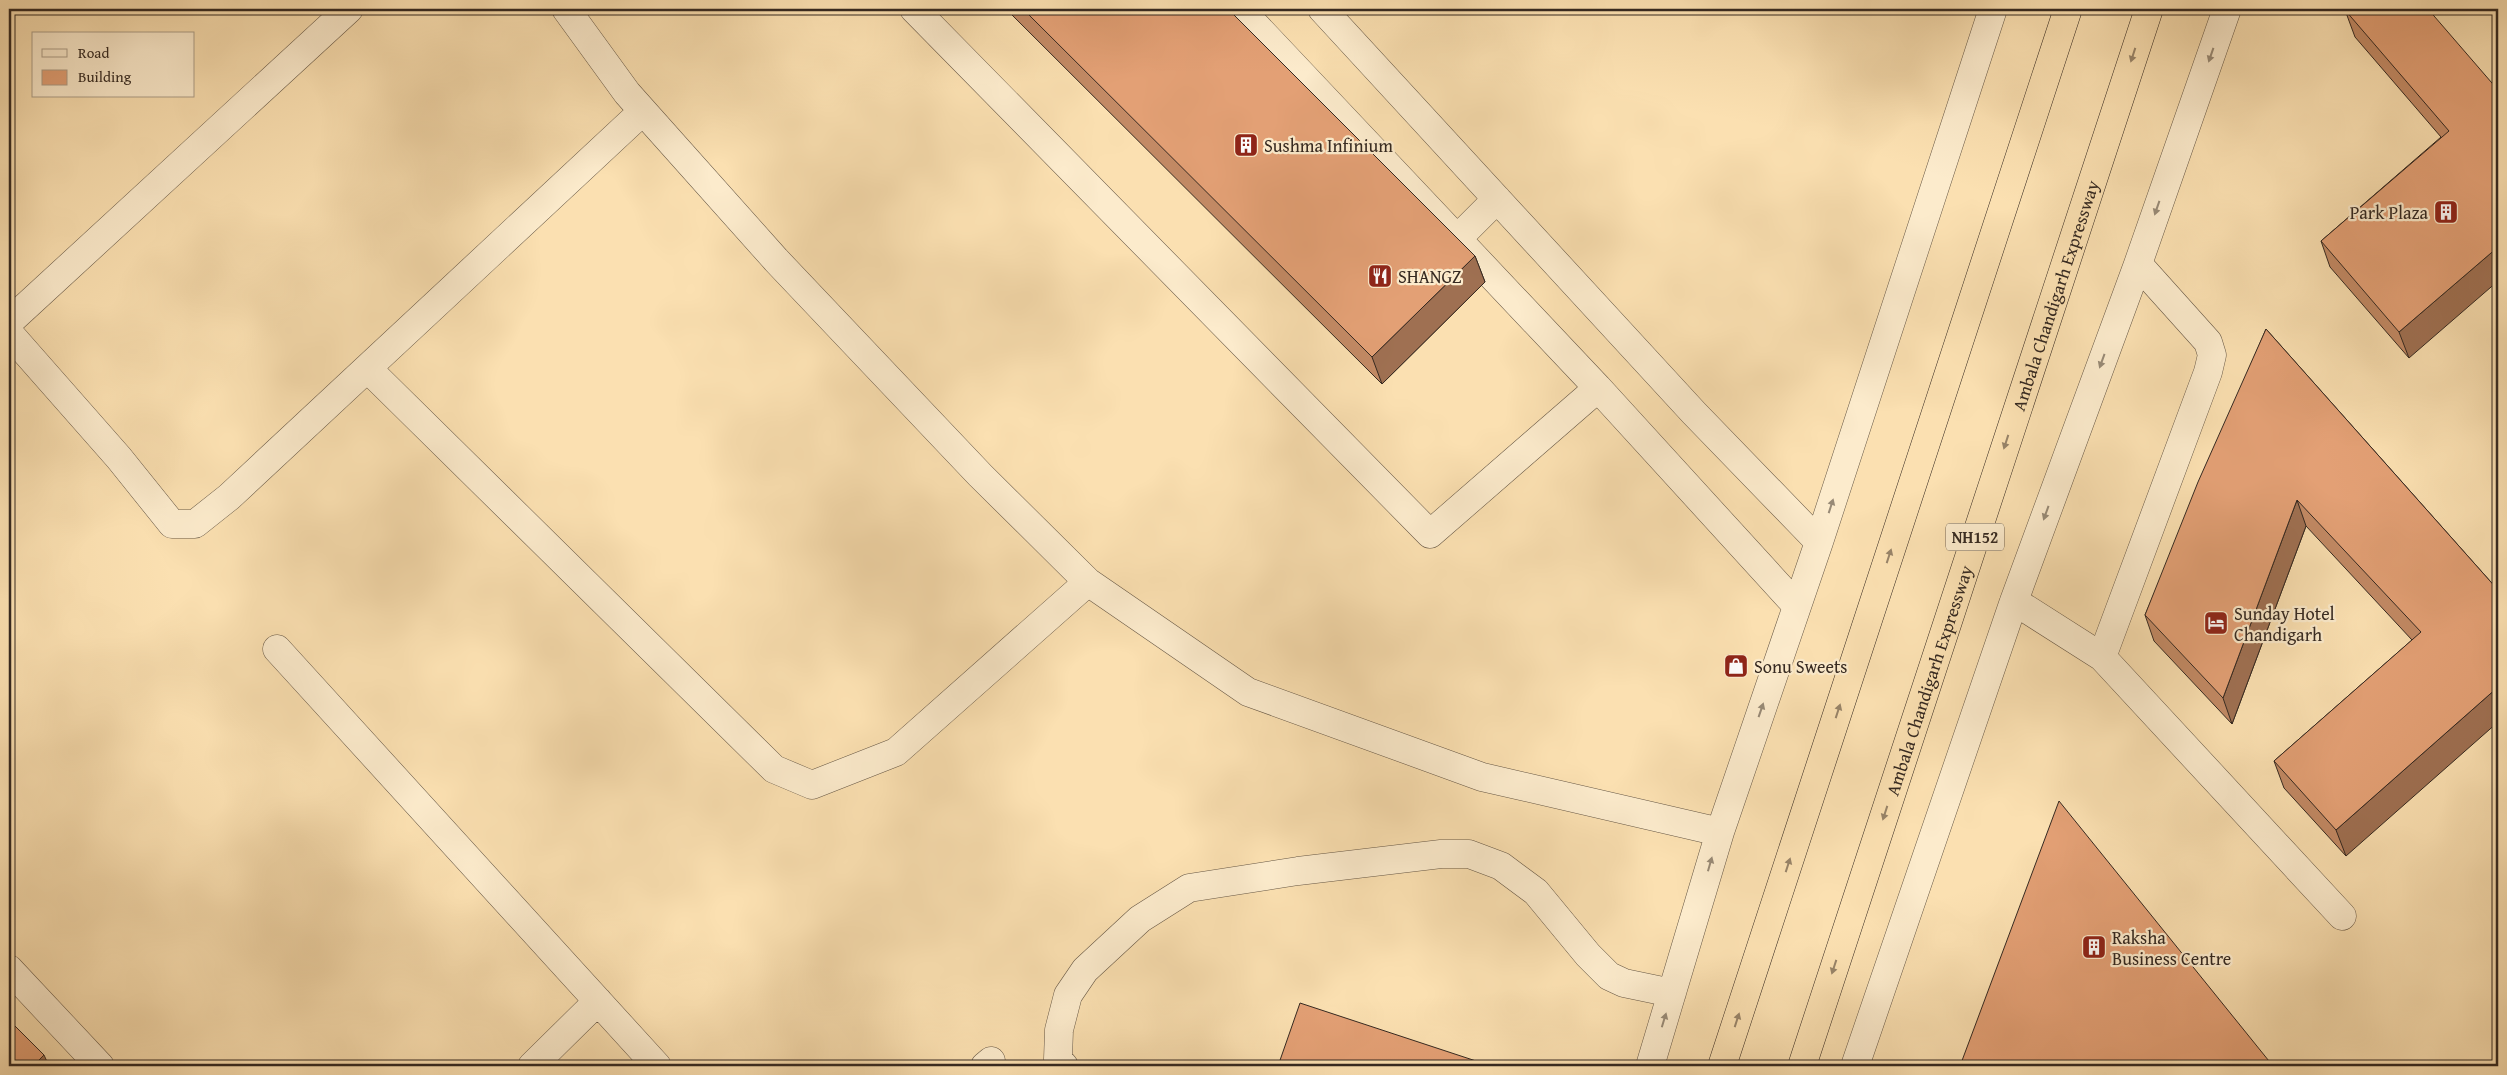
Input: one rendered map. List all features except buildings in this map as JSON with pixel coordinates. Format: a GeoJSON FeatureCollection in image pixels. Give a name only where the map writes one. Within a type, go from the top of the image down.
{"type":"FeatureCollection","features":[{"type":"Feature","properties":{"kind":"highway"},"geometry":{"type":"LineString","coordinates":[[1722,1066],[2068,9]]}},
{"type":"Feature","properties":{"kind":"highway","name":"Ambala Chandigarh Expressway"},"geometry":{"type":"LineString","coordinates":[[1802,1066],[2149,9]]}},
{"type":"Feature","properties":{"kind":"street"},"geometry":{"type":"LineString","coordinates":[[9,322],[349,9]]}},
{"type":"Feature","properties":{"kind":"street"},"geometry":{"type":"LineString","coordinates":[[566,9],[627,93],[776,260],[980,475],[1088,582],[1248,692],[1482,777],[1720,832]]}},
{"type":"Feature","properties":{"kind":"street"},"geometry":{"type":"LineString","coordinates":[[914,9],[1430,534],[1598,388]]}},
{"type":"Feature","properties":{"kind":"street"},"geometry":{"type":"LineString","coordinates":[[1240,9],[1598,388],[1797,606]]}},
{"type":"Feature","properties":{"kind":"street"},"geometry":{"type":"LineString","coordinates":[[1322,9],[1687,406],[1819,542]]}},
{"type":"Feature","properties":{"kind":"street"},"geometry":{"type":"LineString","coordinates":[[1650,1066],[1720,832],[1819,542],[1993,9]]}},
{"type":"Feature","properties":{"kind":"street"},"geometry":{"type":"LineString","coordinates":[[1855,1066],[2014,601],[2138,264],[2227,9]]}},
{"type":"Feature","properties":{"kind":"street"},"geometry":{"type":"LineString","coordinates":[[9,333],[118,458],[172,524],[195,524],[222,502],[368,368],[644,111]]}},
{"type":"Feature","properties":{"kind":"street"},"geometry":{"type":"LineString","coordinates":[[1457,239],[1497,199]]}},
{"type":"Feature","properties":{"kind":"street"},"geometry":{"type":"LineString","coordinates":[[2102,657],[2208,372],[2212,355],[2208,342],[2138,264]]}},
{"type":"Feature","properties":{"kind":"street"},"geometry":{"type":"LineString","coordinates":[[368,368],[774,769],[812,786],[896,752],[1088,582]]}},
{"type":"Feature","properties":{"kind":"street"},"geometry":{"type":"LineString","coordinates":[[2014,601],[2102,657],[2342,916]]}},
{"type":"Feature","properties":{"kind":"street"},"geometry":{"type":"LineString","coordinates":[[277,649],[657,1066]]}},
{"type":"Feature","properties":{"kind":"street"},"geometry":{"type":"LineString","coordinates":[[1064,1066],[1058,1059],[1059,1030],[1068,995],[1085,970],[1140,919],[1189,888],[1326,867],[1441,854],[1469,854],[1501,866],[1536,892],[1588,955],[1609,976],[1624,983],[1672,993]]}},
{"type":"Feature","properties":{"kind":"street"},"geometry":{"type":"LineString","coordinates":[[9,968],[100,1066]]}},
{"type":"Feature","properties":{"kind":"street"},"geometry":{"type":"LineString","coordinates":[[532,1066],[598,1001]]}},
{"type":"Feature","properties":{"kind":"place","name":"Sushma Infinium"},"geometry":{"type":"Point","coordinates":[1246,145]}},
{"type":"Feature","properties":{"kind":"place","name":"Park Plaza"},"geometry":{"type":"Point","coordinates":[2446,212]}},
{"type":"Feature","properties":{"kind":"place","name":"SHANGZ"},"geometry":{"type":"Point","coordinates":[1380,276]}},
{"type":"Feature","properties":{"kind":"place","name":"Sunday Hotel Chandigarh"},"geometry":{"type":"Point","coordinates":[2216,623]}},
{"type":"Feature","properties":{"kind":"place","name":"Sonu Sweets"},"geometry":{"type":"Point","coordinates":[1736,666]}},
{"type":"Feature","properties":{"kind":"place","name":"Raksha Business Centre"},"geometry":{"type":"Point","coordinates":[2094,947]}}]}
